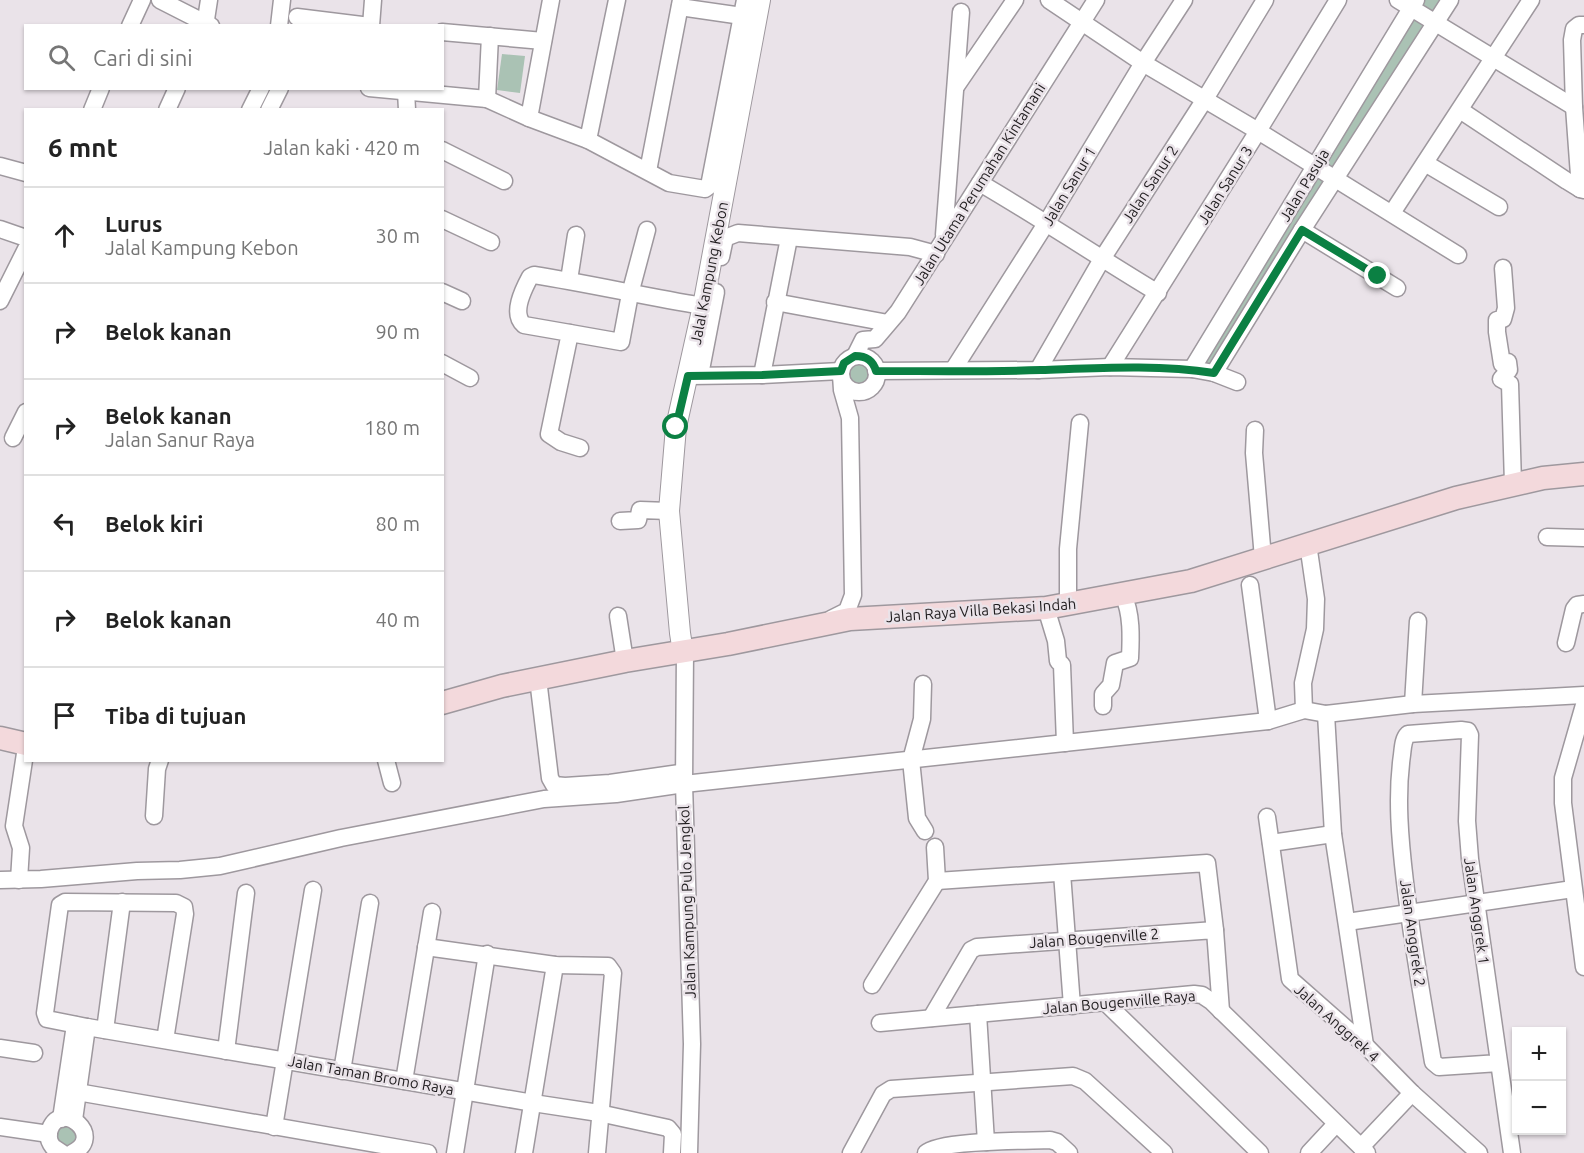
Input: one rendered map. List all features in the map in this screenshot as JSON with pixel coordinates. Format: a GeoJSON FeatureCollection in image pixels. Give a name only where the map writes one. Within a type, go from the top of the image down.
{"type":"FeatureCollection","features":[{"type":"Feature","properties":{"kind":"main road","name":"Jalan Raya Villa Bekasi Indah"},"geometry":{"type":"LineString","coordinates":[[444,702],[502,686],[850,619],[1057,606],[1123,595],[1191,581],[1456,498],[1543,478],[1584,474]]}},
{"type":"Feature","properties":{"kind":"main road"},"geometry":{"type":"LineString","coordinates":[[0,738],[24,744]]}},
{"type":"Feature","properties":{"kind":"street"},"geometry":{"type":"LineString","coordinates":[[131,24],[142,0]]}},
{"type":"Feature","properties":{"kind":"street"},"geometry":{"type":"LineString","coordinates":[[159,0],[206,24]]}},
{"type":"Feature","properties":{"kind":"street"},"geometry":{"type":"LineString","coordinates":[[208,24],[209,0]]}},
{"type":"Feature","properties":{"kind":"street"},"geometry":{"type":"LineString","coordinates":[[279,24],[282,0]]}},
{"type":"Feature","properties":{"kind":"street"},"geometry":{"type":"LineString","coordinates":[[370,24],[373,0]]}},
{"type":"Feature","properties":{"kind":"street"},"geometry":{"type":"LineString","coordinates":[[529,118],[551,0]]}},
{"type":"Feature","properties":{"kind":"street"},"geometry":{"type":"LineString","coordinates":[[588,140],[617,0]]}},
{"type":"Feature","properties":{"kind":"street","name":"Jalal Kampung Kebon"},"geometry":{"type":"LineString","coordinates":[[687,650],[682,646],[680,633],[669,511],[676,427],[694,376],[703,306],[760,0]]}},
{"type":"Feature","properties":{"kind":"street"},"geometry":{"type":"LineString","coordinates":[[957,85],[1015,0]]}},
{"type":"Feature","properties":{"kind":"street"},"geometry":{"type":"LineString","coordinates":[[1049,0],[1143,63],[1314,167],[1336,178],[1458,255]]}},
{"type":"Feature","properties":{"kind":"street","name":"Jalan Utama Perumahan Kintamani"},"geometry":{"type":"LineString","coordinates":[[855,356],[863,340],[875,339],[898,312],[1096,0]]}},
{"type":"Feature","properties":{"kind":"street","name":"Jalan Sanur 1"},"geometry":{"type":"LineString","coordinates":[[953,370],[1184,0]]}},
{"type":"Feature","properties":{"kind":"street","name":"Jalan Sanur 2"},"geometry":{"type":"LineString","coordinates":[[1038,370],[1102,259],[1205,99],[1265,0]]}},
{"type":"Feature","properties":{"kind":"street","name":"Jalan Sanur 3"},"geometry":{"type":"LineString","coordinates":[[1110,367],[1338,0]]}},
{"type":"Feature","properties":{"kind":"street"},"geometry":{"type":"LineString","coordinates":[[1214,373],[1302,230],[1450,0]]}},
{"type":"Feature","properties":{"kind":"street"},"geometry":{"type":"LineString","coordinates":[[1392,213],[1530,0]]}},
{"type":"Feature","properties":{"kind":"street"},"geometry":{"type":"LineString","coordinates":[[388,90],[487,99],[529,118],[588,140],[673,184],[704,189],[709,186],[744,8],[680,3],[648,171]]}},
{"type":"Feature","properties":{"kind":"street"},"geometry":{"type":"LineString","coordinates":[[1408,3],[1492,58],[1574,107]]}},
{"type":"Feature","properties":{"kind":"street","name":"Jalan Pasuja"},"geometry":{"type":"LineString","coordinates":[[1192,369],[1314,167],[1408,3]]}},
{"type":"Feature","properties":{"kind":"street"},"geometry":{"type":"LineString","coordinates":[[841,373],[694,376],[725,238],[738,233],[910,246],[940,246],[957,85],[961,12]]}},
{"type":"Feature","properties":{"kind":"street"},"geometry":{"type":"LineString","coordinates":[[297,14],[358,24]]}},
{"type":"Feature","properties":{"kind":"street"},"geometry":{"type":"LineString","coordinates":[[1582,190],[1574,107],[1574,30],[1579,25],[1584,25]]}},
{"type":"Feature","properties":{"kind":"street"},"geometry":{"type":"LineString","coordinates":[[444,32],[543,41]]}},
{"type":"Feature","properties":{"kind":"street"},"geometry":{"type":"LineString","coordinates":[[487,99],[490,36]]}},
{"type":"Feature","properties":{"kind":"street"},"geometry":{"type":"LineString","coordinates":[[93,108],[100,90]]}},
{"type":"Feature","properties":{"kind":"street"},"geometry":{"type":"LineString","coordinates":[[168,108],[176,90]]}},
{"type":"Feature","properties":{"kind":"street"},"geometry":{"type":"LineString","coordinates":[[251,108],[260,90]]}},
{"type":"Feature","properties":{"kind":"street"},"geometry":{"type":"LineString","coordinates":[[270,108],[279,90]]}},
{"type":"Feature","properties":{"kind":"street"},"geometry":{"type":"LineString","coordinates":[[406,92],[407,108]]}},
{"type":"Feature","properties":{"kind":"street"},"geometry":{"type":"LineString","coordinates":[[1460,110],[1582,190]]}},
{"type":"Feature","properties":{"kind":"street"},"geometry":{"type":"LineString","coordinates":[[444,151],[504,181]]}},
{"type":"Feature","properties":{"kind":"street"},"geometry":{"type":"LineString","coordinates":[[1425,163],[1499,207]]}},
{"type":"Feature","properties":{"kind":"street"},"geometry":{"type":"LineString","coordinates":[[0,166],[24,172]]}},
{"type":"Feature","properties":{"kind":"street"},"geometry":{"type":"LineString","coordinates":[[980,183],[1047,222],[1158,293]]}},
{"type":"Feature","properties":{"kind":"street"},"geometry":{"type":"LineString","coordinates":[[444,220],[491,242]]}},
{"type":"Feature","properties":{"kind":"street"},"geometry":{"type":"LineString","coordinates":[[0,229],[24,237]]}},
{"type":"Feature","properties":{"kind":"street"},"geometry":{"type":"LineString","coordinates":[[647,230],[630,294],[621,342],[524,325],[518,319],[524,289],[530,277],[534,275],[569,280],[630,294],[703,306]]}},
{"type":"Feature","properties":{"kind":"street"},"geometry":{"type":"LineString","coordinates":[[1302,230],[1397,288]]}},
{"type":"Feature","properties":{"kind":"street"},"geometry":{"type":"LineString","coordinates":[[569,280],[576,235]]}},
{"type":"Feature","properties":{"kind":"street"},"geometry":{"type":"LineString","coordinates":[[762,375],[789,238]]}},
{"type":"Feature","properties":{"kind":"street"},"geometry":{"type":"LineString","coordinates":[[1,298],[24,253]]}},
{"type":"Feature","properties":{"kind":"street"},"geometry":{"type":"LineString","coordinates":[[1503,268],[1506,308],[1503,319],[1497,321],[1497,332],[1502,364],[1508,362],[1509,370],[1501,379],[1510,384],[1513,484]]}},
{"type":"Feature","properties":{"kind":"street"},"geometry":{"type":"LineString","coordinates":[[444,293],[462,302]]}},
{"type":"Feature","properties":{"kind":"street"},"geometry":{"type":"LineString","coordinates":[[775,302],[888,323]]}},
{"type":"Feature","properties":{"kind":"street"},"geometry":{"type":"LineString","coordinates":[[570,333],[548,431],[550,436],[561,442],[580,448]]}},
{"type":"Feature","properties":{"kind":"street"},"geometry":{"type":"LineString","coordinates":[[794,629],[836,617],[847,611],[853,595],[850,418],[842,390],[841,373],[844,363],[855,356],[867,358],[876,371],[872,386],[866,391],[859,392],[843,384],[841,373]]}},
{"type":"Feature","properties":{"kind":"street"},"geometry":{"type":"LineString","coordinates":[[444,366],[471,378]]}},
{"type":"Feature","properties":{"kind":"street"},"geometry":{"type":"LineString","coordinates":[[876,371],[1110,367],[1192,369],[1214,373],[1237,382]]}},
{"type":"Feature","properties":{"kind":"street"},"geometry":{"type":"LineString","coordinates":[[13,436],[24,416]]}},
{"type":"Feature","properties":{"kind":"street"},"geometry":{"type":"LineString","coordinates":[[1065,743],[1062,665],[1058,661],[1056,641],[1057,606],[1068,549],[1080,423]]}},
{"type":"Feature","properties":{"kind":"street"},"geometry":{"type":"LineString","coordinates":[[1255,430],[1254,453],[1263,558]]}},
{"type":"Feature","properties":{"kind":"street"},"geometry":{"type":"LineString","coordinates":[[620,521],[638,520],[640,510],[669,511]]}},
{"type":"Feature","properties":{"kind":"street"},"geometry":{"type":"LineString","coordinates":[[1547,537],[1584,538]]}},
{"type":"Feature","properties":{"kind":"street"},"geometry":{"type":"LineString","coordinates":[[1304,710],[1303,683],[1315,629],[1316,599],[1308,544]]}},
{"type":"Feature","properties":{"kind":"street"},"geometry":{"type":"LineString","coordinates":[[1250,585],[1268,721]]}},
{"type":"Feature","properties":{"kind":"street"},"geometry":{"type":"LineString","coordinates":[[1103,706],[1103,694],[1111,685],[1115,663],[1130,658],[1130,628],[1123,595]]}},
{"type":"Feature","properties":{"kind":"street"},"geometry":{"type":"LineString","coordinates":[[1566,643],[1574,609],[1584,604]]}},
{"type":"Feature","properties":{"kind":"street"},"geometry":{"type":"LineString","coordinates":[[618,616],[625,661]]}},
{"type":"Feature","properties":{"kind":"street"},"geometry":{"type":"LineString","coordinates":[[1413,704],[1418,621]]}},
{"type":"Feature","properties":{"kind":"street","name":"Jalan Kampung Pulo Jengkol"},"geometry":{"type":"LineString","coordinates":[[687,650],[684,778],[692,1044],[689,1153]]}},
{"type":"Feature","properties":{"kind":"street"},"geometry":{"type":"LineString","coordinates":[[538,679],[550,778],[554,785],[565,786],[911,760],[1268,721],[1304,710],[1326,714],[1413,704],[1584,695]]}},
{"type":"Feature","properties":{"kind":"street"},"geometry":{"type":"LineString","coordinates":[[923,684],[922,719],[911,760],[917,818],[926,831]]}},
{"type":"Feature","properties":{"kind":"street"},"geometry":{"type":"LineString","coordinates":[[1584,705],[1563,778],[1563,803],[1576,859],[1573,889],[1584,967]]}},
{"type":"Feature","properties":{"kind":"street"},"geometry":{"type":"LineString","coordinates":[[1326,714],[1333,834],[1365,1045]]}},
{"type":"Feature","properties":{"kind":"street","name":"Jalan Anggrek 1"},"geometry":{"type":"LineString","coordinates":[[1405,736],[1461,730],[1466,730],[1470,734],[1467,820],[1476,904],[1512,1153]]}},
{"type":"Feature","properties":{"kind":"street","name":"Jalan Anggrek 2"},"geometry":{"type":"LineString","coordinates":[[1405,736],[1400,770],[1401,849],[1433,1062],[1439,1067],[1498,1063]]}},
{"type":"Feature","properties":{"kind":"street"},"geometry":{"type":"LineString","coordinates":[[19,880],[21,848],[14,826],[24,758]]}},
{"type":"Feature","properties":{"kind":"street"},"geometry":{"type":"LineString","coordinates":[[154,816],[159,762]]}},
{"type":"Feature","properties":{"kind":"street"},"geometry":{"type":"LineString","coordinates":[[387,762],[392,783]]}},
{"type":"Feature","properties":{"kind":"street"},"geometry":{"type":"LineString","coordinates":[[544,799],[550,778]]}},
{"type":"Feature","properties":{"kind":"street"},"geometry":{"type":"LineString","coordinates":[[0,880],[220,866],[341,838],[544,799],[616,794],[684,778]]}},
{"type":"Feature","properties":{"kind":"street","name":"Jalan Anggrek 4"},"geometry":{"type":"LineString","coordinates":[[1267,817],[1290,979],[1365,1045],[1412,1093],[1479,1153]]}},
{"type":"Feature","properties":{"kind":"street"},"geometry":{"type":"LineString","coordinates":[[1270,843],[1333,834]]}},
{"type":"Feature","properties":{"kind":"street"},"geometry":{"type":"LineString","coordinates":[[872,985],[938,881],[935,847]]}},
{"type":"Feature","properties":{"kind":"street"},"geometry":{"type":"LineString","coordinates":[[938,881],[1062,873],[1207,857],[1221,1011]]}},
{"type":"Feature","properties":{"kind":"street"},"geometry":{"type":"LineString","coordinates":[[1062,873],[1072,1006]]}},
{"type":"Feature","properties":{"kind":"street"},"geometry":{"type":"LineString","coordinates":[[1347,922],[1573,889]]}},
{"type":"Feature","properties":{"kind":"street"},"geometry":{"type":"LineString","coordinates":[[274,1127],[313,890]]}},
{"type":"Feature","properties":{"kind":"street"},"geometry":{"type":"LineString","coordinates":[[226,1051],[246,892]]}},
{"type":"Feature","properties":{"kind":"street","name":"Jalan Taman Bromo Raya"},"geometry":{"type":"LineString","coordinates":[[122,902],[65,902],[60,905],[45,1013],[47,1019],[165,1041],[599,1113],[668,1128],[673,1134],[672,1153]]}},
{"type":"Feature","properties":{"kind":"street"},"geometry":{"type":"LineString","coordinates":[[105,1030],[122,902],[179,904],[185,910],[165,1041]]}},
{"type":"Feature","properties":{"kind":"street"},"geometry":{"type":"LineString","coordinates":[[342,1071],[370,903]]}},
{"type":"Feature","properties":{"kind":"street"},"geometry":{"type":"LineString","coordinates":[[404,1081],[432,912]]}},
{"type":"Feature","properties":{"kind":"street","name":"Jalan Bougenville 2"},"geometry":{"type":"LineString","coordinates":[[931,1018],[974,948],[1067,939],[1215,930]]}},
{"type":"Feature","properties":{"kind":"street"},"geometry":{"type":"LineString","coordinates":[[426,947],[555,965],[610,967],[613,973],[597,1153]]}},
{"type":"Feature","properties":{"kind":"street"},"geometry":{"type":"LineString","coordinates":[[455,1153],[487,954]]}},
{"type":"Feature","properties":{"kind":"street"},"geometry":{"type":"LineString","coordinates":[[524,1153],[555,965]]}},
{"type":"Feature","properties":{"kind":"street","name":"Jalan Bougenville Raya"},"geometry":{"type":"LineString","coordinates":[[880,1023],[1194,994],[1209,999],[1364,1150]]}},
{"type":"Feature","properties":{"kind":"street"},"geometry":{"type":"LineString","coordinates":[[1106,1003],[1260,1153]]}},
{"type":"Feature","properties":{"kind":"street"},"geometry":{"type":"LineString","coordinates":[[978,1014],[986,1142]]}},
{"type":"Feature","properties":{"kind":"street"},"geometry":{"type":"LineString","coordinates":[[68,1119],[81,1026]]}},
{"type":"Feature","properties":{"kind":"street"},"geometry":{"type":"LineString","coordinates":[[0,1048],[34,1053]]}},
{"type":"Feature","properties":{"kind":"street"},"geometry":{"type":"LineString","coordinates":[[851,1153],[883,1094],[891,1089],[1078,1077],[1164,1153]]}},
{"type":"Feature","properties":{"kind":"street"},"geometry":{"type":"LineString","coordinates":[[72,1091],[428,1153]]}},
{"type":"Feature","properties":{"kind":"street"},"geometry":{"type":"LineString","coordinates":[[1364,1150],[1412,1093]]}},
{"type":"Feature","properties":{"kind":"street"},"geometry":{"type":"LineString","coordinates":[[68,1119],[82,1127],[84,1138],[80,1148],[61,1152],[50,1143],[49,1134],[53,1124],[68,1119]]}},
{"type":"Feature","properties":{"kind":"street"},"geometry":{"type":"LineString","coordinates":[[1309,1153],[1335,1124]]}},
{"type":"Feature","properties":{"kind":"street"},"geometry":{"type":"LineString","coordinates":[[0,1127],[49,1134]]}},
{"type":"Feature","properties":{"kind":"street"},"geometry":{"type":"LineString","coordinates":[[926,1153],[936,1147],[986,1142],[1054,1141],[1061,1144],[1069,1153]]}},
{"type":"Feature","properties":{"kind":"green space"},"geometry":{"type":"Polygon","coordinates":[[[1416,0],[1450,0],[1214,373],[1196,361],[1416,0]]]}},
{"type":"Feature","properties":{"kind":"green space"},"geometry":{"type":"Polygon","coordinates":[[[502,54],[525,56],[520,93],[497,90],[502,54]]]}},
{"type":"Feature","properties":{"kind":"green space"},"geometry":{"type":"Polygon","coordinates":[[[863,356],[874,365],[876,377],[869,389],[859,392],[850,390],[842,368],[849,359],[863,356]]]}},
{"type":"Feature","properties":{"kind":"green space"},"geometry":{"type":"Polygon","coordinates":[[[53,1124],[82,1127],[72,1153],[49,1134],[53,1124]]]}},
{"type":"Feature","properties":{"kind":"route"},"geometry":{"type":"LineString","coordinates":[[676,427],[688,376],[841,371],[844,363],[855,356],[867,358],[872,362],[876,371],[925,372],[1110,367],[1192,369],[1214,373],[1302,230],[1378,276]]}}]}
